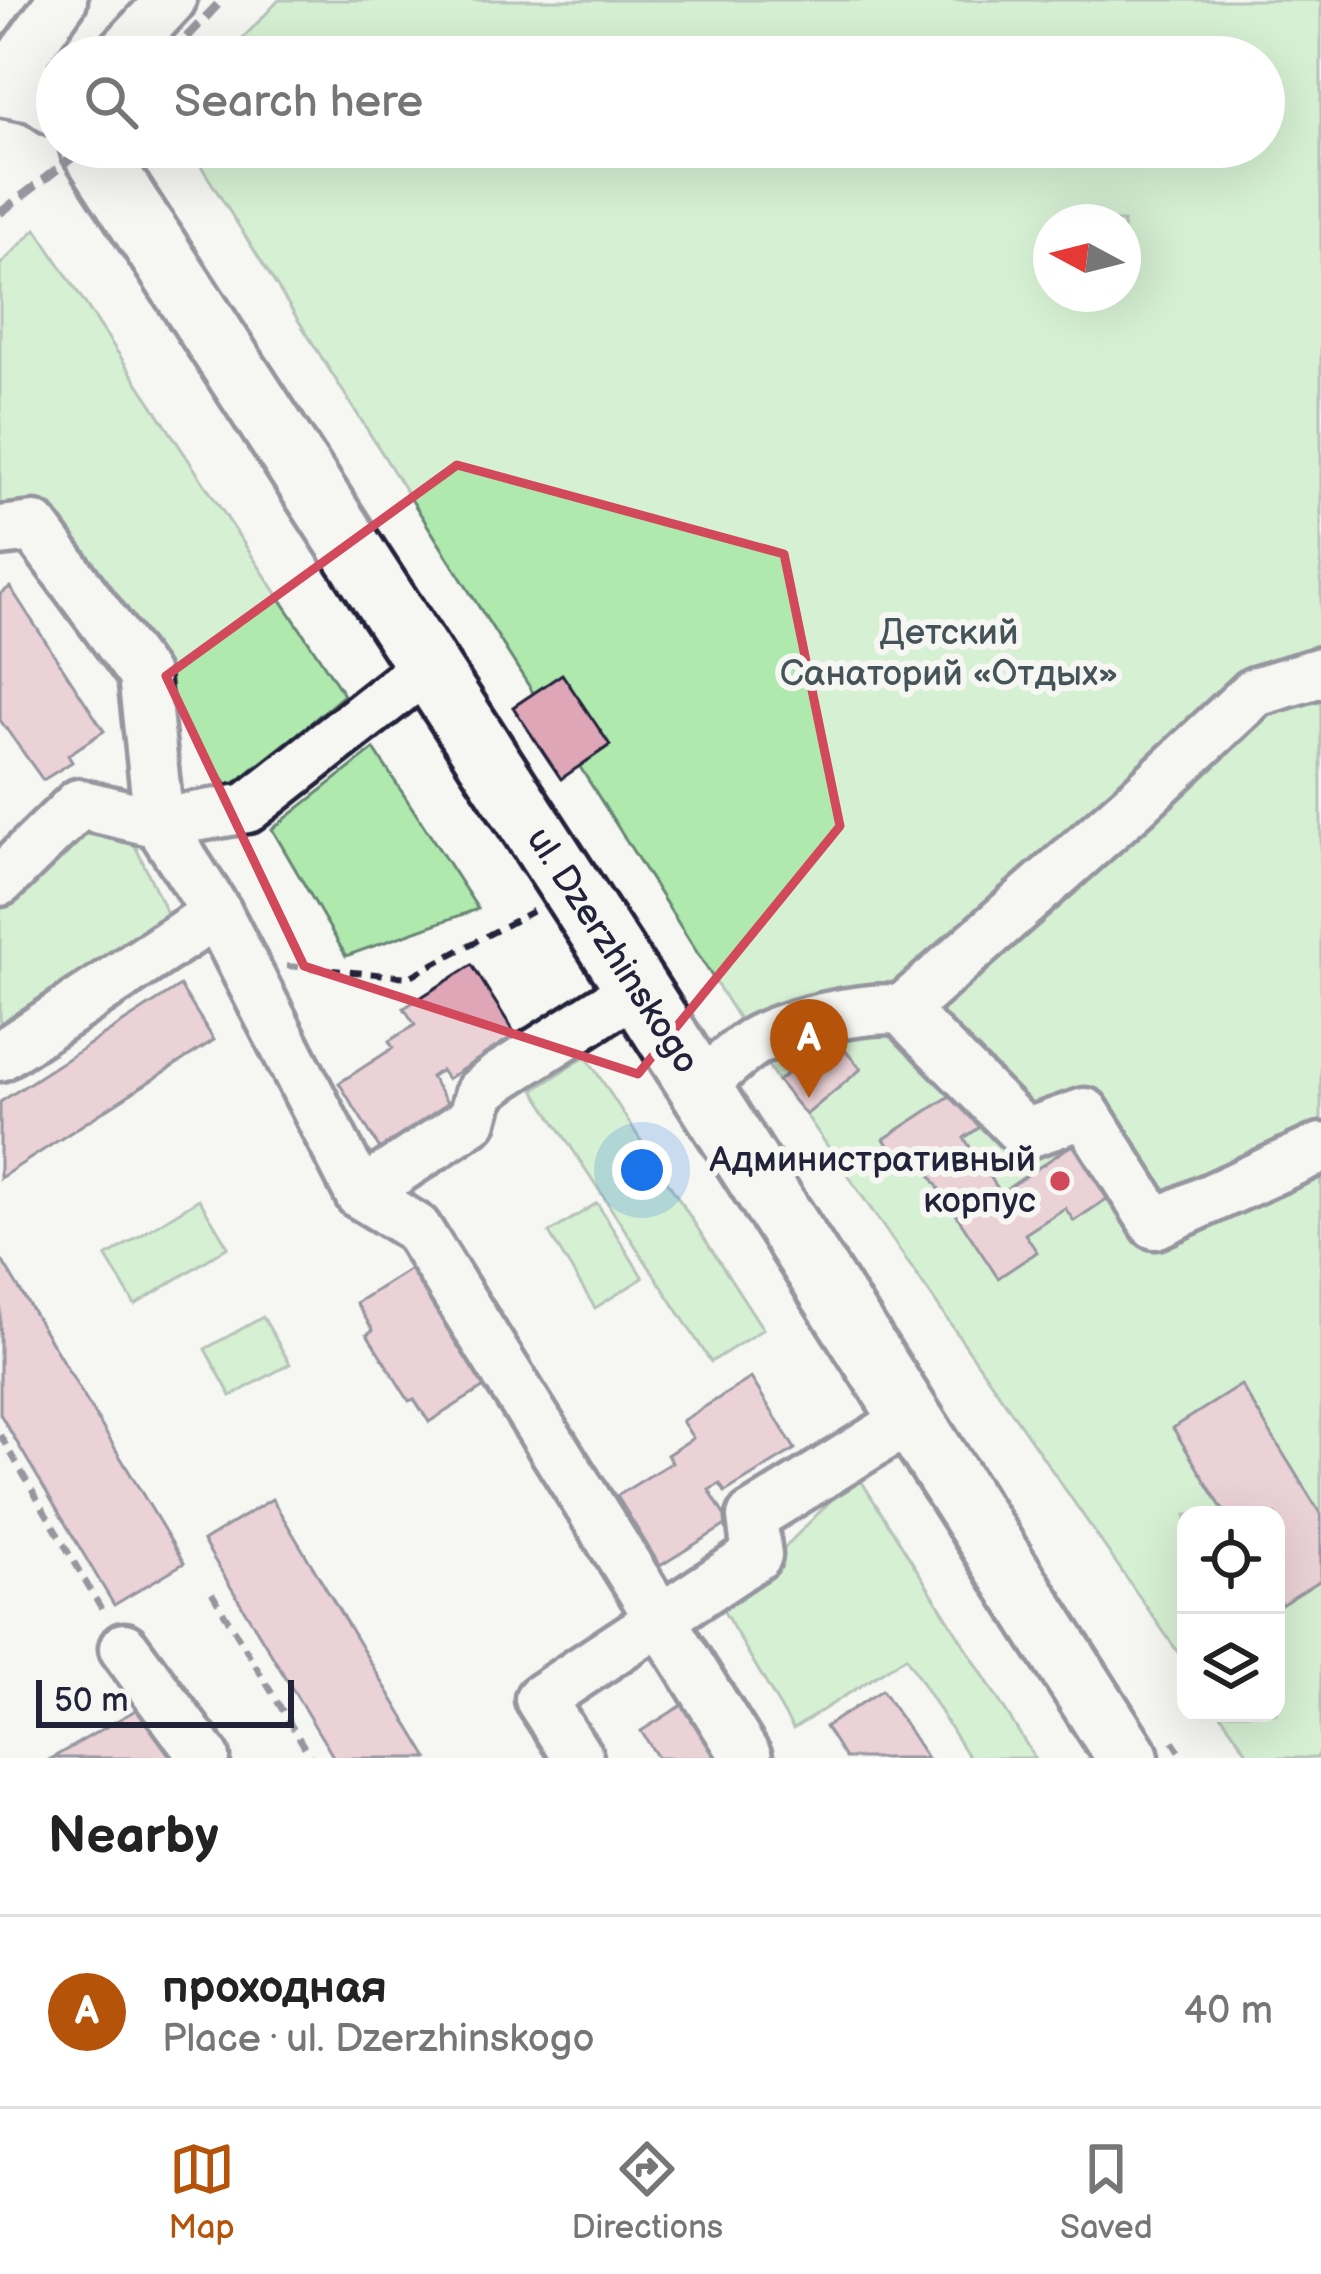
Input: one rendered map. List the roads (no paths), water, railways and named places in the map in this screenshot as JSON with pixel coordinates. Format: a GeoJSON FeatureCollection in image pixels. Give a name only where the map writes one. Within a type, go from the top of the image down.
{"type":"FeatureCollection","features":[{"type":"Feature","properties":{"kind":"main road","name":"ul. Dzerzhinskogo"},"geometry":{"type":"LineString","coordinates":[[105,168],[1128,1758]]}},
{"type":"Feature","properties":{"kind":"lane"},"geometry":{"type":"LineString","coordinates":[[45,36],[62,0]]}},
{"type":"Feature","properties":{"kind":"lane"},"geometry":{"type":"LineString","coordinates":[[138,36],[171,0]]}},
{"type":"Feature","properties":{"kind":"lane"},"geometry":{"type":"LineString","coordinates":[[20,91],[36,56]]}},
{"type":"Feature","properties":{"kind":"lane"},"geometry":{"type":"LineString","coordinates":[[0,531],[34,527],[143,675],[159,823],[217,913],[360,1194],[416,1228],[748,1758]]}},
{"type":"Feature","properties":{"kind":"lane"},"geometry":{"type":"LineString","coordinates":[[0,881],[79,804],[159,823],[247,808],[428,666]]}},
{"type":"Feature","properties":{"kind":"lane"},"geometry":{"type":"LineString","coordinates":[[902,1010],[1256,692],[1321,672]]}},
{"type":"Feature","properties":{"kind":"lane"},"geometry":{"type":"LineString","coordinates":[[0,1056],[217,913]]}},
{"type":"Feature","properties":{"kind":"lane"},"geometry":{"type":"LineString","coordinates":[[360,1194],[472,1120],[480,1092],[499,1077],[637,989]]}},
{"type":"Feature","properties":{"kind":"lane"},"geometry":{"type":"LineString","coordinates":[[699,1087],[753,1042],[848,1011],[876,1007],[902,1010],[1025,1134],[1085,1113],[1155,1224],[1321,1148]]}},
{"type":"Feature","properties":{"kind":"lane"},"geometry":{"type":"LineString","coordinates":[[578,1758],[540,1700],[757,1555],[752,1517],[912,1418]]}},
{"type":"Feature","properties":{"kind":"lane"},"geometry":{"type":"LineString","coordinates":[[124,1648],[205,1758]]}},
{"type":"Feature","properties":{"kind":"railway"},"geometry":{"type":"LineString","coordinates":[[188,36],[222,0]]}},
{"type":"Feature","properties":{"kind":"railway"},"geometry":{"type":"LineString","coordinates":[[0,213],[59,168]]}},
{"type":"Feature","properties":{"kind":"place","name":"проходная"},"geometry":{"type":"Point","coordinates":[809,1098]}},
{"type":"Feature","properties":{"kind":"place","name":"Административный корпус"},"geometry":{"type":"Point","coordinates":[1060,1181]}},
{"type":"Feature","properties":{"kind":"park label","name":"Детский Санаторий «Отдых»"},"geometry":{"type":"Point","coordinates":[949,654]}}]}
